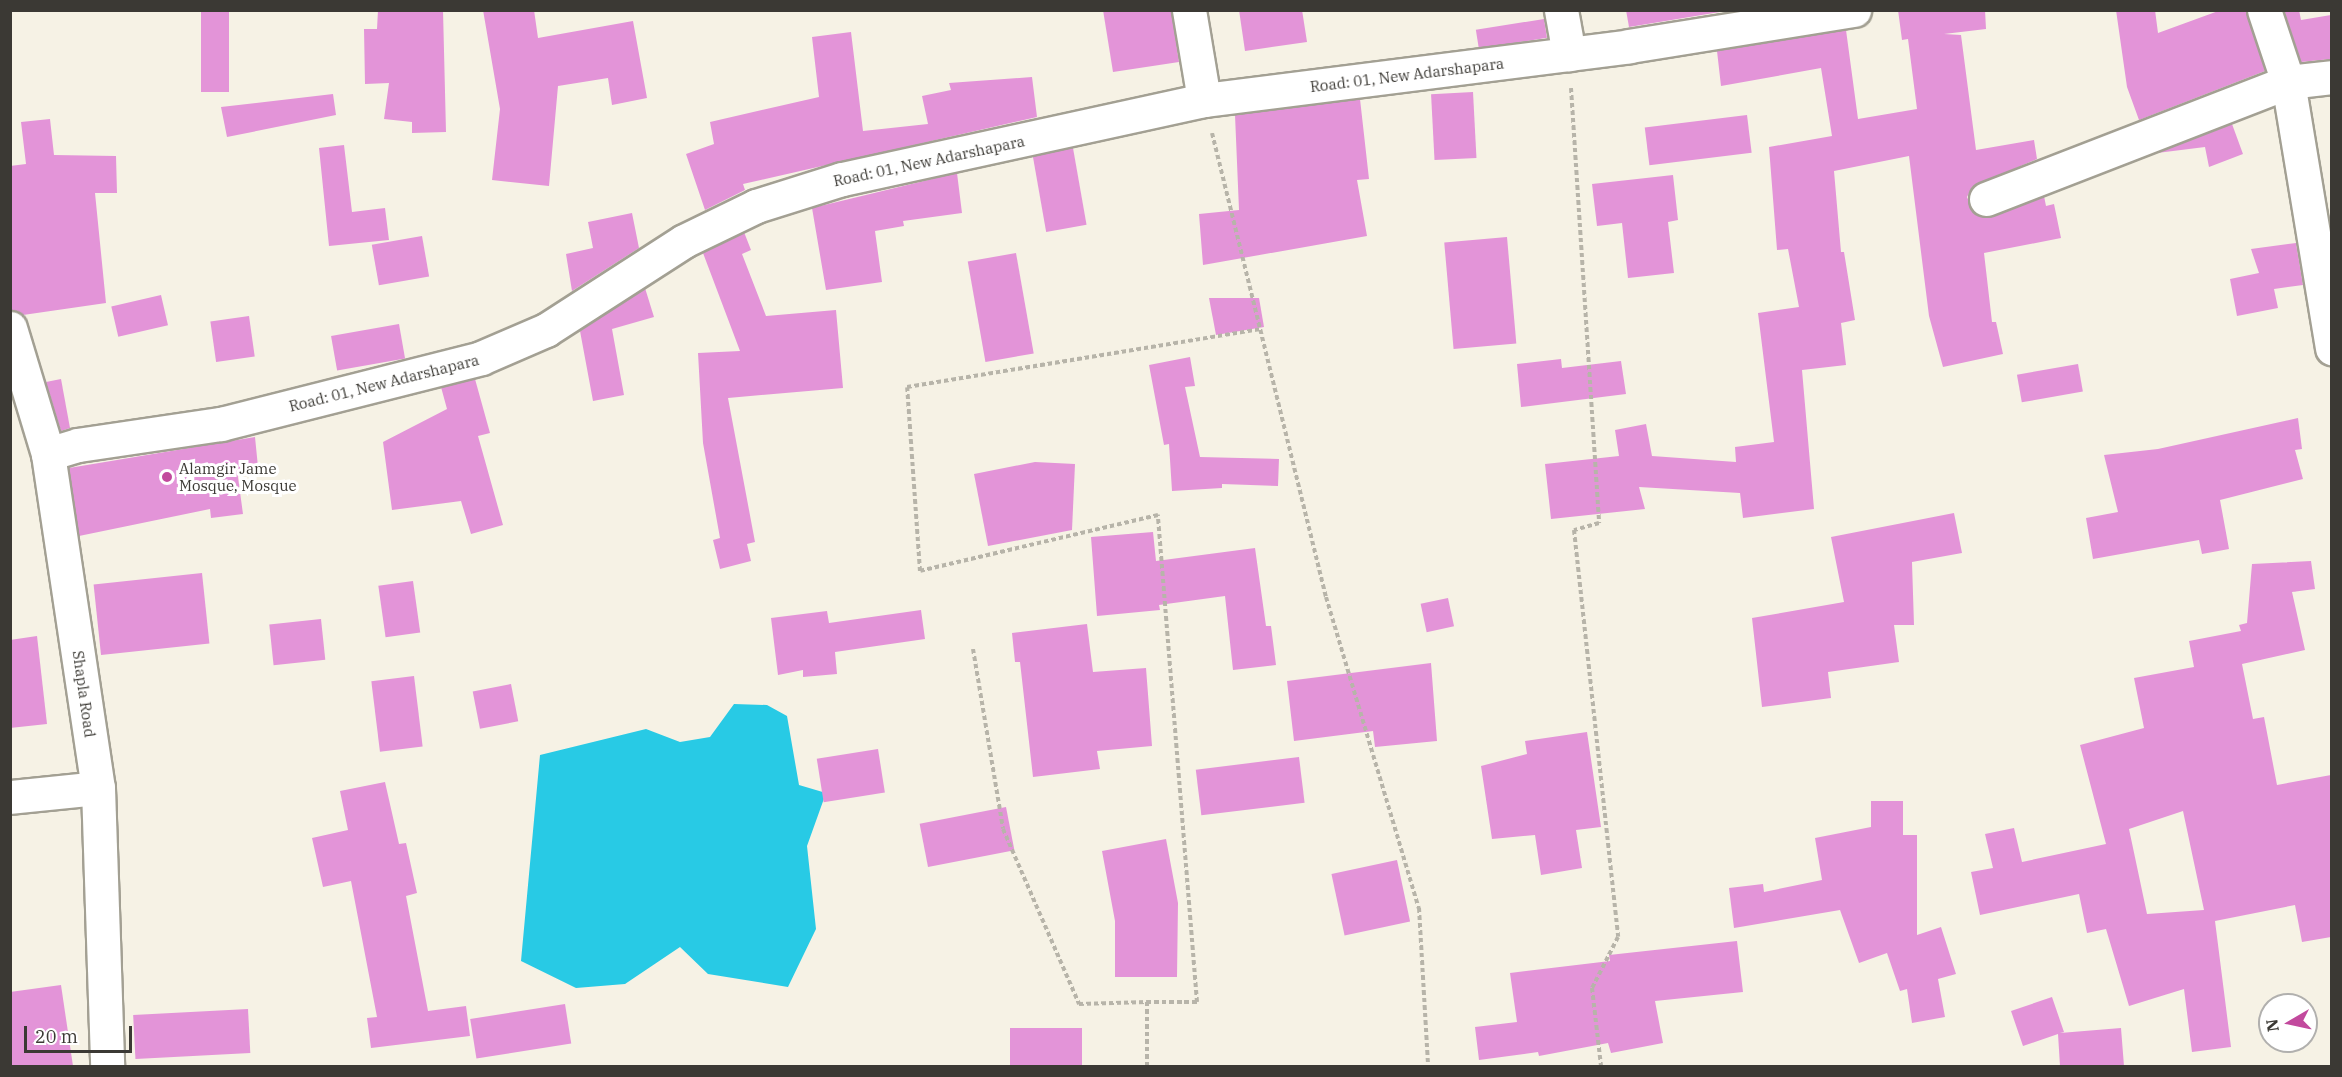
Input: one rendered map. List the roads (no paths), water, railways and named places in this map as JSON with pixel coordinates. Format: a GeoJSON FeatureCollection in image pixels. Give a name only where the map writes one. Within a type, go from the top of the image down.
{"type":"FeatureCollection","features":[{"type":"Feature","properties":{"kind":"street"},"geometry":{"type":"LineString","coordinates":[[1189,10],[1204,100]]}},
{"type":"Feature","properties":{"kind":"street"},"geometry":{"type":"LineString","coordinates":[[1561,10],[1569,54]]}},
{"type":"Feature","properties":{"kind":"street","name":"Road: 01, New Adarshapara"},"geometry":{"type":"LineString","coordinates":[[48,454],[78,445],[221,424],[481,358],[546,330],[684,241],[756,206],[842,179],[1204,100],[1569,54],[1854,10]]}},
{"type":"Feature","properties":{"kind":"street"},"geometry":{"type":"LineString","coordinates":[[2264,10],[2288,82],[2331,348]]}},
{"type":"Feature","properties":{"kind":"street"},"geometry":{"type":"LineString","coordinates":[[1986,199],[2288,82],[2331,76]]}},
{"type":"Feature","properties":{"kind":"street","name":"Shapla Road"},"geometry":{"type":"LineString","coordinates":[[10,328],[48,454],[98,788],[107,1066]]}},
{"type":"Feature","properties":{"kind":"street"},"geometry":{"type":"LineString","coordinates":[[10,797],[98,788]]}},
{"type":"Feature","properties":{"kind":"water"},"geometry":{"type":"Polygon","coordinates":[[[734,704],[767,705],[787,716],[799,785],[826,793],[807,846],[816,929],[788,987],[708,974],[680,947],[625,984],[576,988],[521,961],[540,755],[646,729],[680,742],[710,737],[734,704]]]}},
{"type":"Feature","properties":{"kind":"place","name":"Alamgir Jame Mosque, Mosque"},"geometry":{"type":"Point","coordinates":[167,477]}}]}
